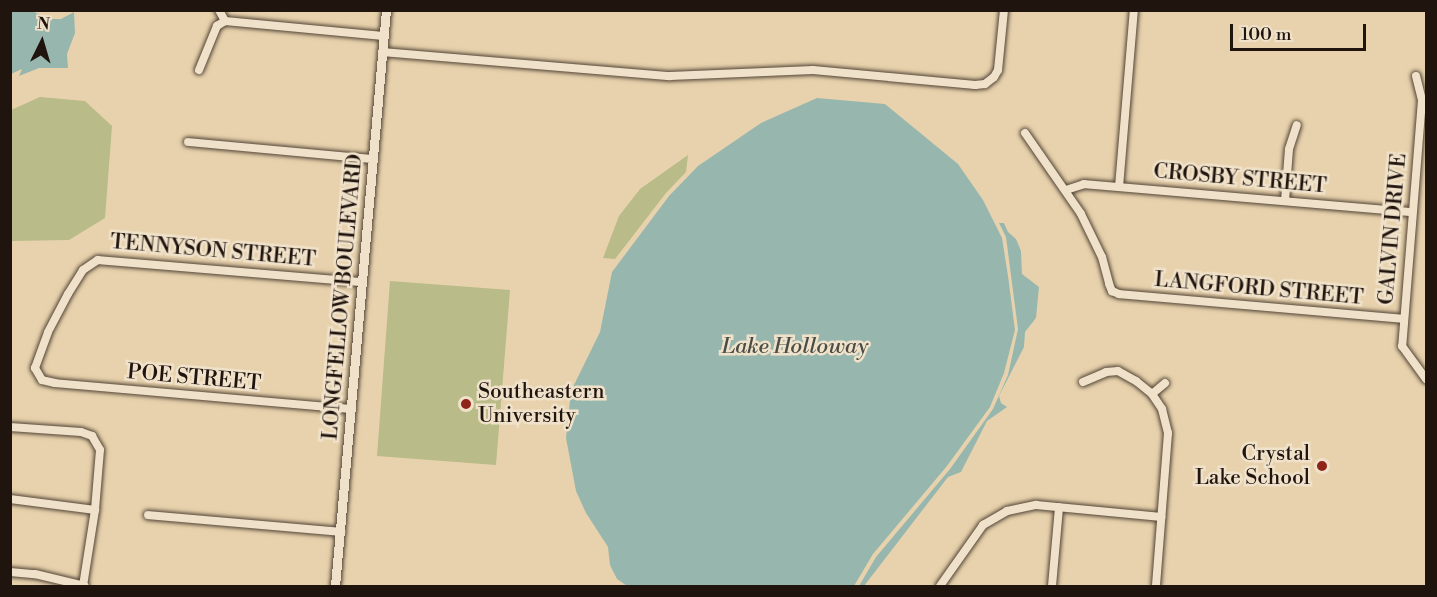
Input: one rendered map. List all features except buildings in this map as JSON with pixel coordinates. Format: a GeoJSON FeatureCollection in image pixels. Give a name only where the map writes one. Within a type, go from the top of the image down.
{"type":"FeatureCollection","features":[{"type":"Feature","properties":{"kind":"street"},"geometry":{"type":"LineString","coordinates":[[219,10],[225,21]]}},
{"type":"Feature","properties":{"kind":"street","name":"LONGFELLOW BOULEVARD"},"geometry":{"type":"LineString","coordinates":[[335,586],[386,10]]}},
{"type":"Feature","properties":{"kind":"street"},"geometry":{"type":"LineString","coordinates":[[382,52],[670,76],[813,70],[975,85],[985,84],[994,77],[998,70],[1004,10]]}},
{"type":"Feature","properties":{"kind":"street"},"geometry":{"type":"LineString","coordinates":[[1119,187],[1134,10]]}},
{"type":"Feature","properties":{"kind":"street"},"geometry":{"type":"LineString","coordinates":[[199,70],[217,26],[225,21],[383,36]]}},
{"type":"Feature","properties":{"kind":"street","name":"GALVIN DRIVE"},"geometry":{"type":"LineString","coordinates":[[1416,76],[1422,100],[1402,346],[1426,379]]}},
{"type":"Feature","properties":{"kind":"street"},"geometry":{"type":"LineString","coordinates":[[1285,201],[1288,149],[1297,125]]}},
{"type":"Feature","properties":{"kind":"street"},"geometry":{"type":"LineString","coordinates":[[1024,133],[1066,190]]}},
{"type":"Feature","properties":{"kind":"street"},"geometry":{"type":"LineString","coordinates":[[188,142],[373,159]]}},
{"type":"Feature","properties":{"kind":"street","name":"CROSBY STREET"},"geometry":{"type":"LineString","coordinates":[[1066,190],[1084,184],[1412,212]]}},
{"type":"Feature","properties":{"kind":"street","name":"LANGFORD STREET"},"geometry":{"type":"LineString","coordinates":[[1066,190],[1093,236],[1112,291],[1138,297],[1404,319]]}},
{"type":"Feature","properties":{"kind":"street","name":"TENNYSON STREET"},"geometry":{"type":"LineString","coordinates":[[37,374],[36,362],[68,294],[82,270],[98,260],[362,282]]}},
{"type":"Feature","properties":{"kind":"street"},"geometry":{"type":"LineString","coordinates":[[1083,382],[1106,372],[1118,371],[1152,394],[1162,409],[1168,433],[1156,586]]}},
{"type":"Feature","properties":{"kind":"street","name":"POE STREET"},"geometry":{"type":"LineString","coordinates":[[37,374],[42,380],[55,383],[351,409]]}},
{"type":"Feature","properties":{"kind":"street"},"geometry":{"type":"LineString","coordinates":[[1152,394],[1165,383]]}},
{"type":"Feature","properties":{"kind":"street"},"geometry":{"type":"LineString","coordinates":[[10,427],[81,432],[92,436],[100,450],[95,510],[84,586],[35,574],[10,572]]}},
{"type":"Feature","properties":{"kind":"street"},"geometry":{"type":"LineString","coordinates":[[10,499],[95,510]]}},
{"type":"Feature","properties":{"kind":"street"},"geometry":{"type":"LineString","coordinates":[[940,586],[975,535],[993,517],[1023,506],[1059,507],[1161,517]]}},
{"type":"Feature","properties":{"kind":"street"},"geometry":{"type":"LineString","coordinates":[[1052,586],[1059,507]]}},
{"type":"Feature","properties":{"kind":"street"},"geometry":{"type":"LineString","coordinates":[[148,515],[341,532]]}},
{"type":"Feature","properties":{"kind":"green space"},"geometry":{"type":"Polygon","coordinates":[[[40,97],[85,101],[112,126],[105,218],[69,240],[11,241],[11,110],[40,97]]]}},
{"type":"Feature","properties":{"kind":"green space"},"geometry":{"type":"Polygon","coordinates":[[[688,155],[686,172],[666,193],[615,259],[603,258],[619,216],[640,189],[688,155]]]}},
{"type":"Feature","properties":{"kind":"green space"},"geometry":{"type":"Polygon","coordinates":[[[390,281],[510,290],[496,465],[377,456],[390,281]]]}},
{"type":"Feature","properties":{"kind":"water"},"geometry":{"type":"Polygon","coordinates":[[[10,11],[32,11],[49,19],[61,19],[74,12],[75,33],[67,54],[68,68],[39,68],[19,76],[22,69],[11,74],[10,11]]]}},
{"type":"Feature","properties":{"kind":"water","name":"Lake Holloway"},"geometry":{"type":"Polygon","coordinates":[[[817,98],[885,104],[958,164],[983,200],[1002,238],[1015,330],[1004,373],[990,407],[947,466],[873,554],[854,586],[627,586],[617,579],[610,565],[608,547],[586,513],[576,491],[566,438],[571,391],[600,332],[612,272],[669,196],[698,166],[761,123],[817,98]]]}},
{"type":"Feature","properties":{"kind":"water"},"geometry":{"type":"Polygon","coordinates":[[[999,223],[1004,223],[1008,232],[1016,239],[1021,251],[1022,274],[1039,287],[1036,318],[1025,332],[1024,347],[999,396],[1001,403],[1007,407],[987,421],[961,472],[948,477],[864,586],[859,586],[876,557],[950,469],[993,409],[1008,375],[1018,329],[1006,237],[999,223]]]}},
{"type":"Feature","properties":{"kind":"place","name":"Southeastern University"},"geometry":{"type":"Point","coordinates":[466,404]}},
{"type":"Feature","properties":{"kind":"place","name":"Crystal Lake School"},"geometry":{"type":"Point","coordinates":[1322,466]}}]}
